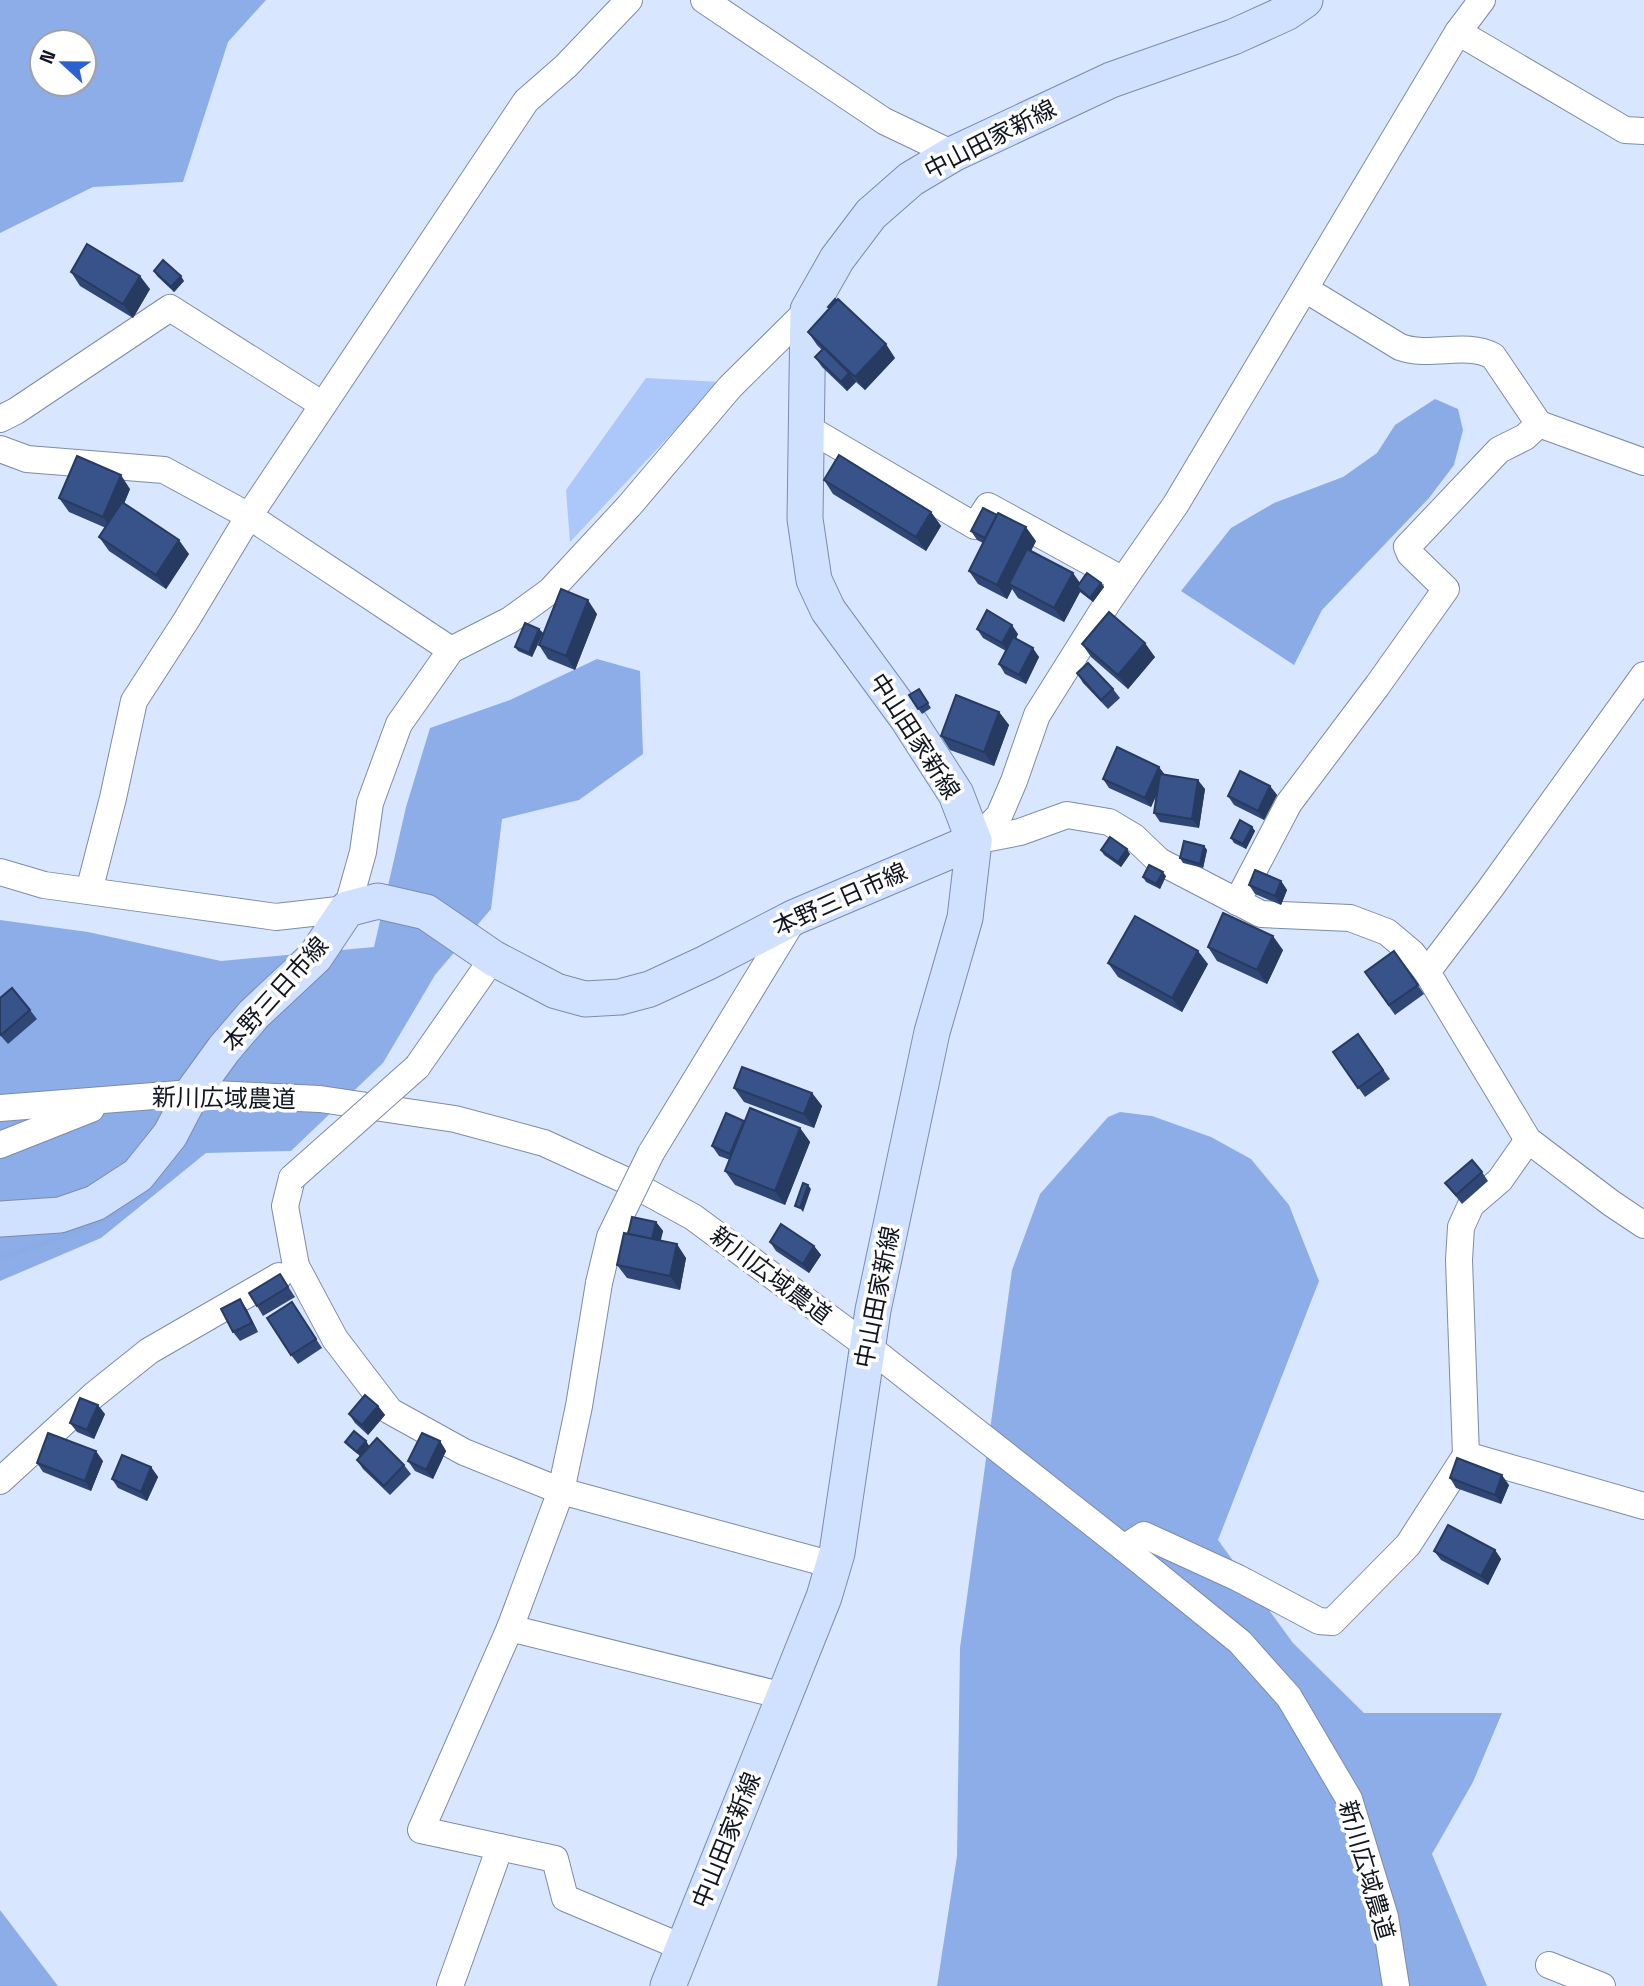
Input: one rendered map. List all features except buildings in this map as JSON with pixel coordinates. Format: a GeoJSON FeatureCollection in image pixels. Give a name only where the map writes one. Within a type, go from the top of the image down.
{"type":"FeatureCollection","features":[{"type":"Feature","properties":{"kind":"main road","name":"中山田家新線"},"geometry":{"type":"LineString","coordinates":[[668,1986],[824,1597],[833,1564],[866,1345],[932,1032],[965,918],[974,841],[956,794],[907,718],[828,610],[814,580],[805,519],[808,310],[837,259],[871,214],[911,179],[953,153],[1111,80],[1233,37],[1286,13],[1306,0]]}},
{"type":"Feature","properties":{"kind":"main road","name":"本野三日市線"},"geometry":{"type":"LineString","coordinates":[[0,1219],[60,1215],[95,1203],[138,1175],[170,1135],[192,1093],[224,1049],[254,1014],[315,957],[347,909],[378,901],[426,912],[493,958],[556,991],[585,999],[620,997],[650,989],[795,917],[974,841]]}},
{"type":"Feature","properties":{"kind":"street"},"geometry":{"type":"LineString","coordinates":[[89,891],[134,701],[249,516],[526,101],[566,66],[629,0]]}},
{"type":"Feature","properties":{"kind":"street"},"geometry":{"type":"LineString","coordinates":[[704,0],[884,121],[953,153]]}},
{"type":"Feature","properties":{"kind":"street"},"geometry":{"type":"LineString","coordinates":[[974,841],[999,816],[1037,715],[1123,580],[1176,504],[1458,32],[1482,0]]}},
{"type":"Feature","properties":{"kind":"street"},"geometry":{"type":"LineString","coordinates":[[1458,32],[1625,130],[1644,131]]}},
{"type":"Feature","properties":{"kind":"street"},"geometry":{"type":"LineString","coordinates":[[1305,289],[1400,348],[1413,352],[1482,350],[1493,356],[1539,424],[1644,462]]}},
{"type":"Feature","properties":{"kind":"street"},"geometry":{"type":"LineString","coordinates":[[0,419],[170,308],[323,405]]}},
{"type":"Feature","properties":{"kind":"street"},"geometry":{"type":"LineString","coordinates":[[0,873],[44,884],[276,917],[347,909],[363,852],[370,803],[399,724],[451,650],[510,620],[550,591],[629,506],[730,387],[808,310]]}},
{"type":"Feature","properties":{"kind":"street"},"geometry":{"type":"LineString","coordinates":[[1237,902],[1289,803],[1446,589],[1410,554],[1407,547],[1499,450],[1525,437],[1539,424]]}},
{"type":"Feature","properties":{"kind":"street"},"geometry":{"type":"LineString","coordinates":[[806,427],[975,526],[988,506],[1123,580]]}},
{"type":"Feature","properties":{"kind":"street"},"geometry":{"type":"LineString","coordinates":[[0,449],[27,459],[164,470],[249,516],[451,650]]}},
{"type":"Feature","properties":{"kind":"street"},"geometry":{"type":"LineString","coordinates":[[1427,972],[1644,675]]}},
{"type":"Feature","properties":{"kind":"street"},"geometry":{"type":"LineString","coordinates":[[974,841],[1020,832],[1067,815],[1109,822],[1134,837],[1159,861],[1261,914],[1350,918],[1387,932],[1412,953],[1427,972],[1528,1140],[1644,1225]]}},
{"type":"Feature","properties":{"kind":"street"},"geometry":{"type":"LineString","coordinates":[[684,1948],[565,1898],[555,1859],[421,1830],[510,1628],[561,1491],[610,1237],[651,1153],[795,917]]}},
{"type":"Feature","properties":{"kind":"street"},"geometry":{"type":"LineString","coordinates":[[493,958],[417,1067],[292,1178],[285,1206],[296,1266],[335,1339],[390,1410],[464,1452],[561,1491],[833,1564]]}},
{"type":"Feature","properties":{"kind":"street","name":"新川広域農道"},"geometry":{"type":"LineString","coordinates":[[0,1108],[192,1093],[320,1099],[455,1119],[544,1143],[627,1181],[693,1217],[866,1345],[1240,1642],[1290,1697],[1349,1799],[1385,1917],[1396,1986]]}},
{"type":"Feature","properties":{"kind":"street"},"geometry":{"type":"LineString","coordinates":[[0,1145],[116,1099]]}},
{"type":"Feature","properties":{"kind":"street"},"geometry":{"type":"LineString","coordinates":[[1124,1548],[1144,1535],[1238,1578],[1319,1621],[1332,1622],[1408,1545],[1466,1455],[1459,1260],[1461,1227],[1471,1205],[1500,1180],[1528,1140]]}},
{"type":"Feature","properties":{"kind":"street"},"geometry":{"type":"LineString","coordinates":[[0,1481],[94,1395],[149,1351],[296,1266]]}},
{"type":"Feature","properties":{"kind":"street"},"geometry":{"type":"LineString","coordinates":[[1466,1455],[1644,1506]]}},
{"type":"Feature","properties":{"kind":"street"},"geometry":{"type":"LineString","coordinates":[[510,1628],[784,1696]]}},
{"type":"Feature","properties":{"kind":"street"},"geometry":{"type":"LineString","coordinates":[[450,1986],[500,1847]]}},
{"type":"Feature","properties":{"kind":"street"},"geometry":{"type":"LineString","coordinates":[[1549,1965],[1602,1986]]}},
{"type":"Feature","properties":{"kind":"shaded area"},"geometry":{"type":"Polygon","coordinates":[[[0,0],[266,0],[228,42],[183,182],[93,187],[0,233],[0,0]]]}},
{"type":"Feature","properties":{"kind":"shaded area"},"geometry":{"type":"Polygon","coordinates":[[[646,378],[720,382],[570,542],[566,490],[646,378]]]}},
{"type":"Feature","properties":{"kind":"shaded area"},"geometry":{"type":"Polygon","coordinates":[[[1435,399],[1458,409],[1463,430],[1454,465],[1429,498],[1322,610],[1294,665],[1181,591],[1231,528],[1274,503],[1343,477],[1377,453],[1395,425],[1435,399]]]}},
{"type":"Feature","properties":{"kind":"shaded area"},"geometry":{"type":"Polygon","coordinates":[[[597,659],[640,671],[643,754],[579,800],[502,819],[491,909],[435,975],[383,1063],[291,1151],[206,1153],[101,1238],[0,1281],[0,920],[88,932],[221,961],[374,947],[406,807],[430,728],[510,700],[597,659]]]}},
{"type":"Feature","properties":{"kind":"shaded area"},"geometry":{"type":"Polygon","coordinates":[[[1120,1112],[1152,1116],[1211,1137],[1251,1159],[1289,1205],[1319,1281],[1218,1540],[1293,1643],[1364,1713],[1502,1713],[1473,1782],[1432,1854],[1487,1986],[937,1986],[957,1856],[960,1648],[1012,1270],[1040,1194],[1108,1117],[1120,1112]]]}},
{"type":"Feature","properties":{"kind":"shaded area"},"geometry":{"type":"Polygon","coordinates":[[[0,1910],[58,1986],[0,1986],[0,1910]]]}},
{"type":"Feature","properties":{"kind":"waterway"},"geometry":{"type":"LineString","coordinates":[[0,1258],[91,1225],[138,1195]]}}]}
